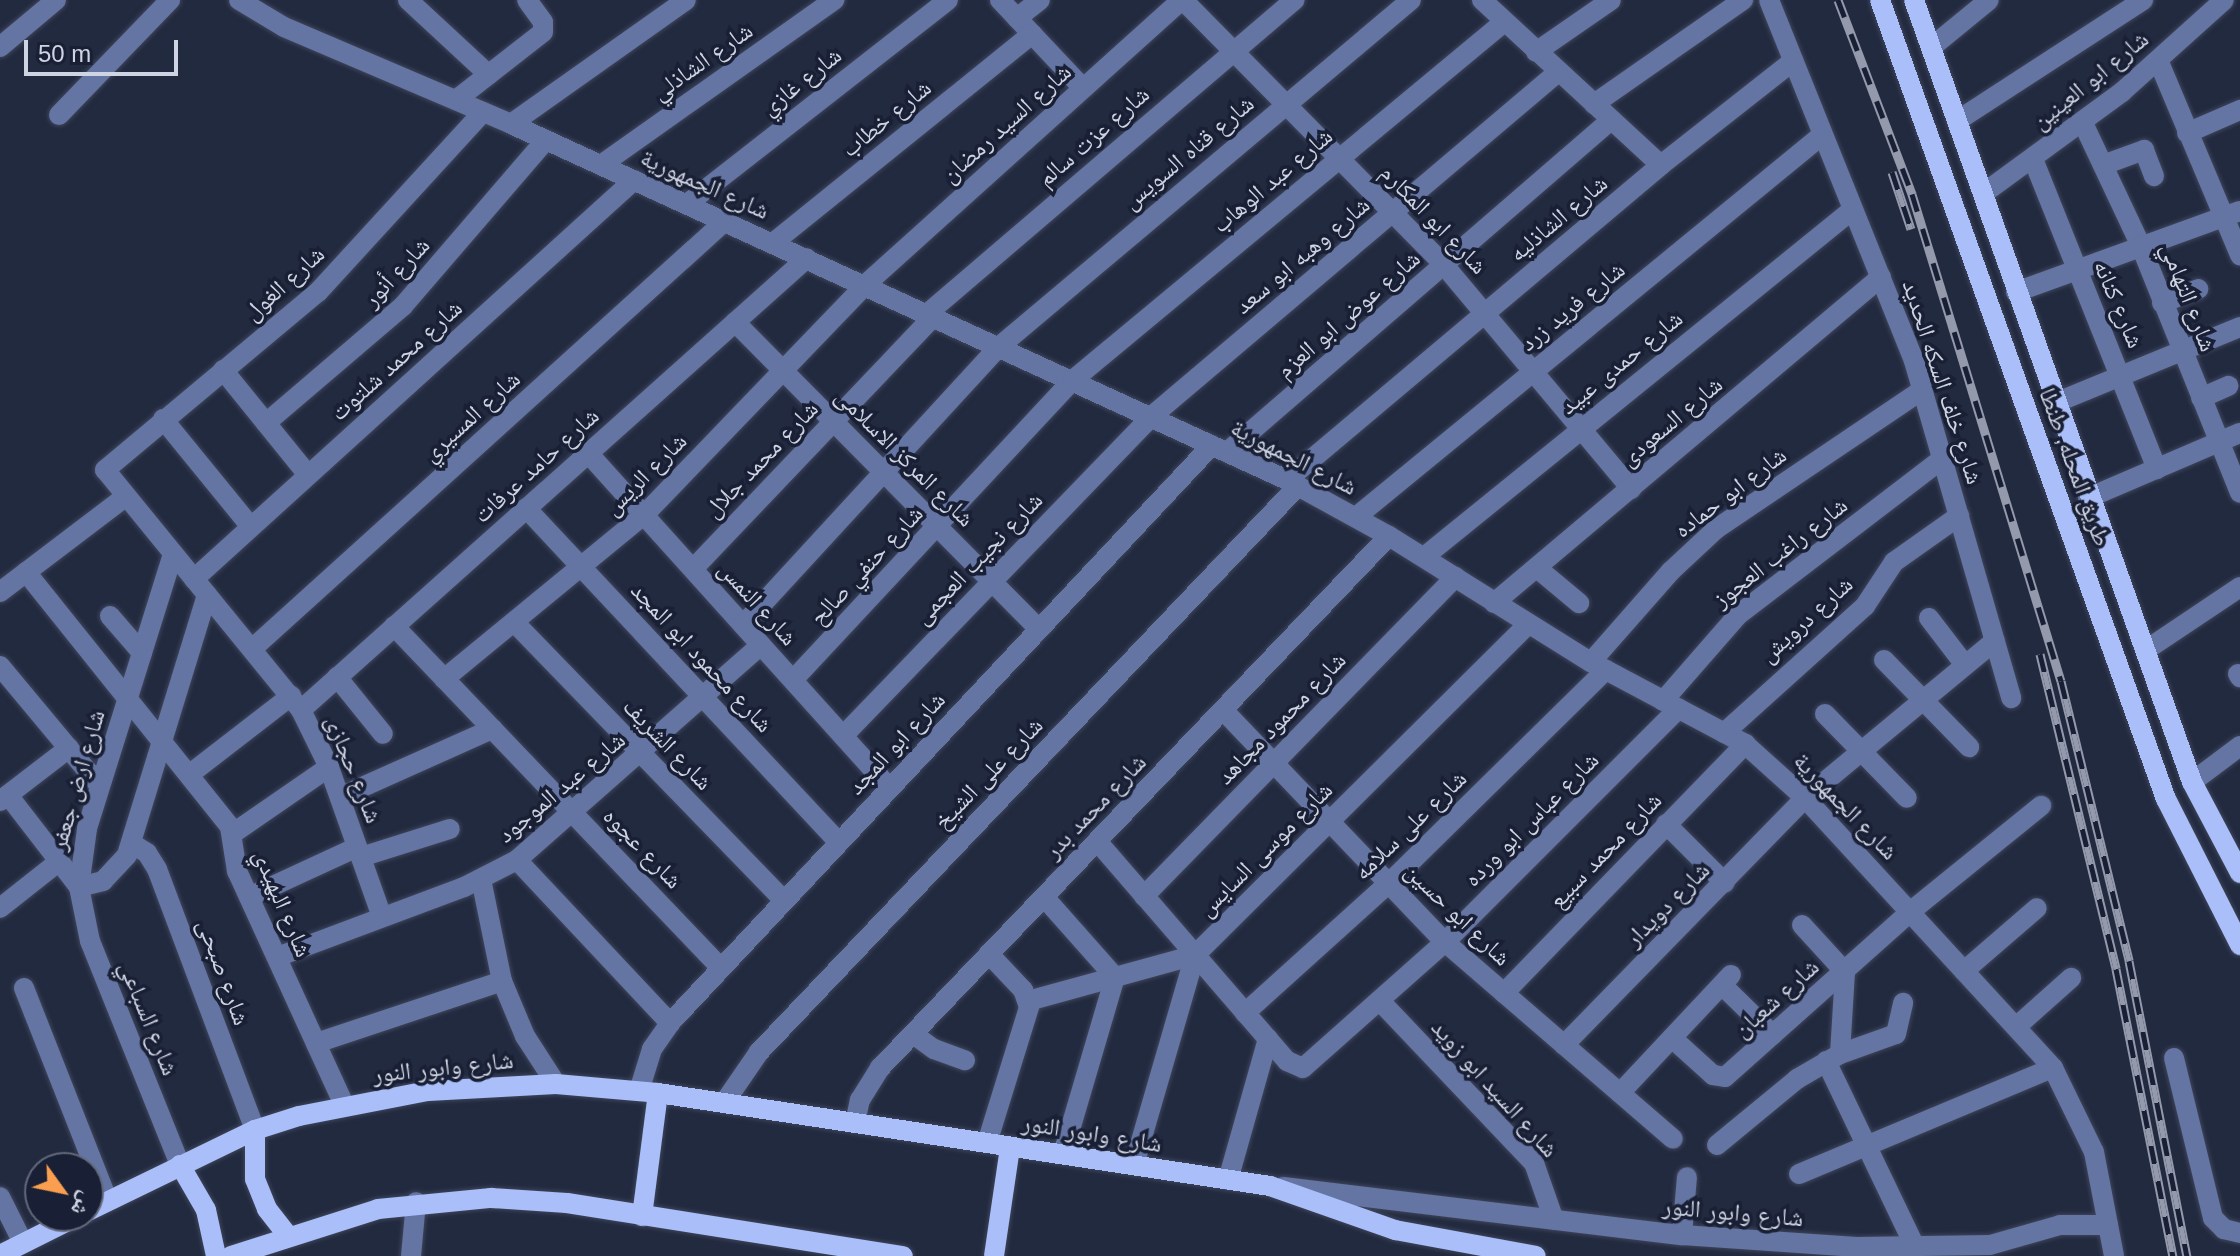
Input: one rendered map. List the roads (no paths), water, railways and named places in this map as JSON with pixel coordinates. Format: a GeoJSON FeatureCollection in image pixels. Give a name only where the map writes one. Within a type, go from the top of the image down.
{"type":"FeatureCollection","features":[{"type":"Feature","properties":{"kind":"main road","name":"طريق المحله, طنطا"},"geometry":{"type":"LineString","coordinates":[[1880,0],[2166,799],[2240,945]]}},
{"type":"Feature","properties":{"kind":"main road","name":"طريق المحله, طنطا"},"geometry":{"type":"LineString","coordinates":[[1914,0],[1933,46],[2088,498],[2192,782],[2240,873]]}},
{"type":"Feature","properties":{"kind":"main road","name":"شارع وابور النور"},"geometry":{"type":"LineString","coordinates":[[104,1203],[255,1130],[344,1105],[476,1086],[556,1084],[649,1092],[1270,1186]]}},
{"type":"Feature","properties":{"kind":"main road"},"geometry":{"type":"LineString","coordinates":[[642,1216],[649,1092]]}},
{"type":"Feature","properties":{"kind":"main road"},"geometry":{"type":"LineString","coordinates":[[255,1130],[255,1179],[267,1209],[287,1235]]}},
{"type":"Feature","properties":{"kind":"main road"},"geometry":{"type":"LineString","coordinates":[[994,1256],[1010,1147]]}},
{"type":"Feature","properties":{"kind":"main road"},"geometry":{"type":"LineString","coordinates":[[180,1165],[206,1210],[216,1256]]}},
{"type":"Feature","properties":{"kind":"main road"},"geometry":{"type":"LineString","coordinates":[[1270,1186],[1395,1230],[1536,1256]]}},
{"type":"Feature","properties":{"kind":"main road"},"geometry":{"type":"LineString","coordinates":[[231,1256],[287,1235],[416,1202],[529,1200],[850,1252],[903,1256]]}},
{"type":"Feature","properties":{"kind":"main road"},"geometry":{"type":"LineString","coordinates":[[0,1255],[45,1232]]}},
{"type":"Feature","properties":{"kind":"street"},"geometry":{"type":"LineString","coordinates":[[0,47],[56,0]]}},
{"type":"Feature","properties":{"kind":"street"},"geometry":{"type":"LineString","coordinates":[[59,115],[170,0]]}},
{"type":"Feature","properties":{"kind":"street","name":"شارع الجمهورية"},"geometry":{"type":"LineString","coordinates":[[239,0],[284,27],[511,124],[1293,483],[1389,536],[1527,625],[1598,666],[1745,744],[1805,798],[2053,1068],[2084,1122],[2114,1256]]}},
{"type":"Feature","properties":{"kind":"street"},"geometry":{"type":"LineString","coordinates":[[408,0],[489,75]]}},
{"type":"Feature","properties":{"kind":"street"},"geometry":{"type":"LineString","coordinates":[[456,100],[543,32],[543,22],[527,0]]}},
{"type":"Feature","properties":{"kind":"street"},"geometry":{"type":"LineString","coordinates":[[511,124],[686,0]]}},
{"type":"Feature","properties":{"kind":"street","name":"شارع الشاذلي"},"geometry":{"type":"LineString","coordinates":[[601,165],[834,0]]}},
{"type":"Feature","properties":{"kind":"street","name":"شارع غازي"},"geometry":{"type":"LineString","coordinates":[[687,204],[948,0]]}},
{"type":"Feature","properties":{"kind":"street"},"geometry":{"type":"LineString","coordinates":[[1000,0],[1083,88]]}},
{"type":"Feature","properties":{"kind":"street"},"geometry":{"type":"LineString","coordinates":[[1017,18],[1040,0]]}},
{"type":"Feature","properties":{"kind":"street","name":"شارع ابو المكارم"},"geometry":{"type":"LineString","coordinates":[[1182,0],[1444,265],[1536,369],[1631,489]]}},
{"type":"Feature","properties":{"kind":"street","name":"شارع السيد رمضان"},"geometry":{"type":"LineString","coordinates":[[865,285],[1182,0]]}},
{"type":"Feature","properties":{"kind":"street","name":"شارع عزت سالم"},"geometry":{"type":"LineString","coordinates":[[931,315],[1231,51],[1294,0]]}},
{"type":"Feature","properties":{"kind":"street","name":"شارع قناه السويس"},"geometry":{"type":"LineString","coordinates":[[743,625],[1000,346],[1411,0]]}},
{"type":"Feature","properties":{"kind":"street"},"geometry":{"type":"LineString","coordinates":[[1482,0],[1661,165]]}},
{"type":"Feature","properties":{"kind":"street"},"geometry":{"type":"LineString","coordinates":[[1536,52],[1611,0]]}},
{"type":"Feature","properties":{"kind":"street"},"geometry":{"type":"LineString","coordinates":[[1594,104],[1743,0]]}},
{"type":"Feature","properties":{"kind":"street","name":"شارع خلف السكه الحديد"},"geometry":{"type":"LineString","coordinates":[[1769,0],[1821,136],[1881,277],[1922,390],[2011,698]]}},
{"type":"Feature","properties":{"kind":"street"},"geometry":{"type":"LineString","coordinates":[[1933,46],[1989,0]]}},
{"type":"Feature","properties":{"kind":"street"},"geometry":{"type":"LineString","coordinates":[[1957,121],[2143,0]]}},
{"type":"Feature","properties":{"kind":"street","name":"شارع ابو العينين"},"geometry":{"type":"LineString","coordinates":[[1984,193],[2083,123],[2158,60],[2201,7],[2224,0]]}},
{"type":"Feature","properties":{"kind":"street","name":"شارع عبد الوهاب"},"geometry":{"type":"LineString","coordinates":[[1073,380],[1504,22]]}},
{"type":"Feature","properties":{"kind":"street","name":"شارع خطاب"},"geometry":{"type":"LineString","coordinates":[[773,243],[1032,34]]}},
{"type":"Feature","properties":{"kind":"street"},"geometry":{"type":"LineString","coordinates":[[2158,60],[2187,133],[2232,214],[2240,255]]}},
{"type":"Feature","properties":{"kind":"street","name":"شارع الشاذليه"},"geometry":{"type":"LineString","coordinates":[[1293,483],[1487,312],[1661,165],[1793,61]]}},
{"type":"Feature","properties":{"kind":"street","name":"شارع وهبه ابو سعد"},"geometry":{"type":"LineString","coordinates":[[1152,416],[1558,72]]}},
{"type":"Feature","properties":{"kind":"street"},"geometry":{"type":"LineString","coordinates":[[2187,133],[2240,110]]}},
{"type":"Feature","properties":{"kind":"street","name":"شارع الغول"},"geometry":{"type":"LineString","coordinates":[[106,475],[106,465],[331,279],[483,112]]}},
{"type":"Feature","properties":{"kind":"street","name":"شارع عوض ابو العزم"},"geometry":{"type":"LineString","coordinates":[[1219,448],[1444,265],[1611,120]]}},
{"type":"Feature","properties":{"kind":"street","name":"شارع التهامي"},"geometry":{"type":"LineString","coordinates":[[2083,123],[2140,244],[2240,493]]}},
{"type":"Feature","properties":{"kind":"street","name":"شارع فريد زرد"},"geometry":{"type":"LineString","coordinates":[[1356,517],[1821,136]]}},
{"type":"Feature","properties":{"kind":"street","name":"شارع أنور"},"geometry":{"type":"LineString","coordinates":[[266,423],[403,306],[546,140]]}},
{"type":"Feature","properties":{"kind":"street"},"geometry":{"type":"LineString","coordinates":[[2103,165],[2142,150],[2154,176]]}},
{"type":"Feature","properties":{"kind":"street","name":"شارع كنانه"},"geometry":{"type":"LineString","coordinates":[[2033,159],[2157,469]]}},
{"type":"Feature","properties":{"kind":"street","name":"شارع محمد شلتوت"},"geometry":{"type":"LineString","coordinates":[[200,587],[251,527],[634,180]]}},
{"type":"Feature","properties":{"kind":"street","name":"شارع حمدى عبيد"},"geometry":{"type":"LineString","coordinates":[[1424,557],[1852,210]]}},
{"type":"Feature","properties":{"kind":"street"},"geometry":{"type":"LineString","coordinates":[[2016,292],[2140,244],[2232,214]]}},
{"type":"Feature","properties":{"kind":"street","name":"شارع المسيري"},"geometry":{"type":"LineString","coordinates":[[252,649],[725,221]]}},
{"type":"Feature","properties":{"kind":"street","name":"شارع حامد عرفات"},"geometry":{"type":"LineString","coordinates":[[190,774],[337,677],[807,258]]}},
{"type":"Feature","properties":{"kind":"street","name":"شارع السعودى"},"geometry":{"type":"LineString","coordinates":[[1494,603],[1881,277]]}},
{"type":"Feature","properties":{"kind":"street","name":"شارع الريس"},"geometry":{"type":"LineString","coordinates":[[444,679],[584,569],[644,515],[865,285]]}},
{"type":"Feature","properties":{"kind":"street"},"geometry":{"type":"LineString","coordinates":[[2162,303],[2198,289]]}},
{"type":"Feature","properties":{"kind":"street","name":"شارع محمد جلال"},"geometry":{"type":"LineString","coordinates":[[693,569],[931,315]]}},
{"type":"Feature","properties":{"kind":"street","name":"شارع المركز الاسلامى"},"geometry":{"type":"LineString","coordinates":[[735,322],[1039,629]]}},
{"type":"Feature","properties":{"kind":"street"},"geometry":{"type":"LineString","coordinates":[[2055,403],[2180,349],[2240,327]]}},
{"type":"Feature","properties":{"kind":"street"},"geometry":{"type":"LineString","coordinates":[[223,370],[308,475]]}},
{"type":"Feature","properties":{"kind":"street","name":"شارع حنفي صالح"},"geometry":{"type":"LineString","coordinates":[[793,680],[1073,380]]}},
{"type":"Feature","properties":{"kind":"street"},"geometry":{"type":"LineString","coordinates":[[2201,398],[2228,386]]}},
{"type":"Feature","properties":{"kind":"street","name":"شارع ابو حماده"},"geometry":{"type":"LineString","coordinates":[[1598,666],[1671,571],[1716,529],[1922,390]]}},
{"type":"Feature","properties":{"kind":"street","name":"شارع نجيب العجمى"},"geometry":{"type":"LineString","coordinates":[[843,736],[1152,416]]}},
{"type":"Feature","properties":{"kind":"street"},"geometry":{"type":"LineString","coordinates":[[163,419],[251,527]]}},
{"type":"Feature","properties":{"kind":"street"},"geometry":{"type":"LineString","coordinates":[[2088,498],[2240,433]]}},
{"type":"Feature","properties":{"kind":"street","name":"شارع ابو المجد"},"geometry":{"type":"LineString","coordinates":[[649,1092],[652,1049],[670,1023],[1039,629],[1219,448]]}},
{"type":"Feature","properties":{"kind":"street","name":"شارع النمس"},"geometry":{"type":"LineString","coordinates":[[588,453],[890,788]]}},
{"type":"Feature","properties":{"kind":"street","name":"شارع راغب العجوز"},"geometry":{"type":"LineString","coordinates":[[1671,705],[1738,615],[1943,458]]}},
{"type":"Feature","properties":{"kind":"street","name":"شارع حجازى"},"geometry":{"type":"LineString","coordinates":[[106,475],[296,703],[329,767],[382,917]]}},
{"type":"Feature","properties":{"kind":"street","name":"شارع على الشيخ"},"geometry":{"type":"LineString","coordinates":[[724,1103],[759,1052],[1293,483]]}},
{"type":"Feature","properties":{"kind":"street"},"geometry":{"type":"LineString","coordinates":[[0,592],[125,497]]}},
{"type":"Feature","properties":{"kind":"street","name":"شارع محمود ابو المجد"},"geometry":{"type":"LineString","coordinates":[[526,508],[839,842]]}},
{"type":"Feature","properties":{"kind":"street","name":"شارع درويش"},"geometry":{"type":"LineString","coordinates":[[1724,733],[1865,606],[1894,562],[1959,516]]}},
{"type":"Feature","properties":{"kind":"street","name":"شارع محمد بدر"},"geometry":{"type":"LineString","coordinates":[[855,1123],[872,1078],[1389,536]]}},
{"type":"Feature","properties":{"kind":"street","name":"شارع ارض جعفر"},"geometry":{"type":"LineString","coordinates":[[173,554],[83,843],[79,887],[113,874],[131,843],[163,739],[200,587]]}},
{"type":"Feature","properties":{"kind":"street"},"geometry":{"type":"LineString","coordinates":[[1537,568],[1579,603]]}},
{"type":"Feature","properties":{"kind":"street","name":"شارع البهيدي"},"geometry":{"type":"LineString","coordinates":[[26,572],[163,739],[232,834],[235,864],[344,1105]]}},
{"type":"Feature","properties":{"kind":"street","name":"شارع محمود مجاهد"},"geometry":{"type":"LineString","coordinates":[[1144,896],[1455,577]]}},
{"type":"Feature","properties":{"kind":"street"},"geometry":{"type":"LineString","coordinates":[[2146,650],[2240,587]]}},
{"type":"Feature","properties":{"kind":"street"},"geometry":{"type":"LineString","coordinates":[[110,616],[142,653]]}},
{"type":"Feature","properties":{"kind":"street"},"geometry":{"type":"LineString","coordinates":[[1929,618],[1965,665]]}},
{"type":"Feature","properties":{"kind":"street","name":"شارع الشريف"},"geometry":{"type":"LineString","coordinates":[[515,623],[784,901]]}},
{"type":"Feature","properties":{"kind":"street","name":"شارع موسى السايس"},"geometry":{"type":"LineString","coordinates":[[1134,1165],[1195,955],[1527,625]]}},
{"type":"Feature","properties":{"kind":"street","name":"شارع عجوه"},"geometry":{"type":"LineString","coordinates":[[394,626],[721,968]]}},
{"type":"Feature","properties":{"kind":"street","name":"شارع دويدار"},"geometry":{"type":"LineString","coordinates":[[1564,1045],[1805,798],[1995,641]]}},
{"type":"Feature","properties":{"kind":"street","name":"شارع عبد الموجود"},"geometry":{"type":"LineString","coordinates":[[277,957],[481,879],[517,860],[574,814],[761,645]]}},
{"type":"Feature","properties":{"kind":"street"},"geometry":{"type":"LineString","coordinates":[[1884,660],[1969,747]]}},
{"type":"Feature","properties":{"kind":"street","name":"شارع على سلامه"},"geometry":{"type":"LineString","coordinates":[[1245,1013],[1389,883],[1598,666]]}},
{"type":"Feature","properties":{"kind":"street"},"geometry":{"type":"LineString","coordinates":[[337,677],[383,734]]}},
{"type":"Feature","properties":{"kind":"street"},"geometry":{"type":"LineString","coordinates":[[4,680],[69,748],[100,786]]}},
{"type":"Feature","properties":{"kind":"street","name":"شارع عباس ابو ورده"},"geometry":{"type":"LineString","coordinates":[[1268,1039],[1291,1065],[1303,1068],[1313,1063],[1445,942],[1671,705]]}},
{"type":"Feature","properties":{"kind":"street","name":"شارع ابو حسين"},"geometry":{"type":"LineString","coordinates":[[1223,710],[1445,942],[1673,1139]]}},
{"type":"Feature","properties":{"kind":"street"},"geometry":{"type":"LineString","coordinates":[[1825,714],[1907,798]]}},
{"type":"Feature","properties":{"kind":"street"},"geometry":{"type":"LineString","coordinates":[[340,797],[492,729]]}},
{"type":"Feature","properties":{"kind":"street","name":"شارع محمد سبيع"},"geometry":{"type":"LineString","coordinates":[[1504,993],[1745,744]]}},
{"type":"Feature","properties":{"kind":"street"},"geometry":{"type":"LineString","coordinates":[[2192,782],[2240,746]]}},
{"type":"Feature","properties":{"kind":"street"},"geometry":{"type":"LineString","coordinates":[[69,748],[4,798],[79,887]]}},
{"type":"Feature","properties":{"kind":"street"},"geometry":{"type":"LineString","coordinates":[[232,834],[329,767]]}},
{"type":"Feature","properties":{"kind":"street","name":"شارع شعبان"},"geometry":{"type":"LineString","coordinates":[[1672,1038],[1721,1077],[1773,1035],[1910,912],[2041,806]]}},
{"type":"Feature","properties":{"kind":"street"},"geometry":{"type":"LineString","coordinates":[[1666,824],[1725,883]]}},
{"type":"Feature","properties":{"kind":"street"},"geometry":{"type":"LineString","coordinates":[[249,897],[359,852],[450,829]]}},
{"type":"Feature","properties":{"kind":"street"},"geometry":{"type":"LineString","coordinates":[[1097,841],[1268,1039],[1228,1180]]}},
{"type":"Feature","properties":{"kind":"street","name":"شارع صبحى"},"geometry":{"type":"LineString","coordinates":[[131,843],[147,853],[157,869],[255,1130]]}},
{"type":"Feature","properties":{"kind":"street"},"geometry":{"type":"LineString","coordinates":[[517,860],[670,1023]]}},
{"type":"Feature","properties":{"kind":"street"},"geometry":{"type":"LineString","coordinates":[[0,908],[57,863]]}},
{"type":"Feature","properties":{"kind":"street"},"geometry":{"type":"LineString","coordinates":[[481,879],[502,981],[525,1036],[556,1084]]}},
{"type":"Feature","properties":{"kind":"street","name":"شارع السباعي"},"geometry":{"type":"LineString","coordinates":[[79,887],[90,941],[180,1165]]}},
{"type":"Feature","properties":{"kind":"street"},"geometry":{"type":"LineString","coordinates":[[1044,897],[1115,977]]}},
{"type":"Feature","properties":{"kind":"street"},"geometry":{"type":"LineString","coordinates":[[1964,971],[2037,908]]}},
{"type":"Feature","properties":{"kind":"street"},"geometry":{"type":"LineString","coordinates":[[1802,925],[1845,972],[1833,1058],[1865,1143],[1916,1249]]}},
{"type":"Feature","properties":{"kind":"street"},"geometry":{"type":"LineString","coordinates":[[989,954],[1028,1001]]}},
{"type":"Feature","properties":{"kind":"street"},"geometry":{"type":"LineString","coordinates":[[1028,1001],[1195,955]]}},
{"type":"Feature","properties":{"kind":"street"},"geometry":{"type":"LineString","coordinates":[[1063,1154],[1115,977]]}},
{"type":"Feature","properties":{"kind":"street"},"geometry":{"type":"LineString","coordinates":[[2016,1027],[2071,978]]}},
{"type":"Feature","properties":{"kind":"street"},"geometry":{"type":"LineString","coordinates":[[1620,1093],[1727,980],[1773,1035]]}},
{"type":"Feature","properties":{"kind":"street"},"geometry":{"type":"LineString","coordinates":[[316,1043],[502,981]]}},
{"type":"Feature","properties":{"kind":"street"},"geometry":{"type":"LineString","coordinates":[[24,988],[108,1201]]}},
{"type":"Feature","properties":{"kind":"street"},"geometry":{"type":"LineString","coordinates":[[987,1143],[1028,1001]]}},
{"type":"Feature","properties":{"kind":"street","name":"شارع السيد ابو زويد"},"geometry":{"type":"LineString","coordinates":[[1380,1001],[1534,1163],[1554,1220]]}},
{"type":"Feature","properties":{"kind":"street"},"geometry":{"type":"LineString","coordinates":[[1717,1145],[1768,1099],[1833,1058],[1896,1034],[1903,1003]]}},
{"type":"Feature","properties":{"kind":"street"},"geometry":{"type":"LineString","coordinates":[[913,1034],[934,1049],[965,1060]]}},
{"type":"Feature","properties":{"kind":"street"},"geometry":{"type":"LineString","coordinates":[[2174,1058],[2191,1088],[2213,1218],[2224,1229],[2240,1233]]}},
{"type":"Feature","properties":{"kind":"street"},"geometry":{"type":"LineString","coordinates":[[1799,1174],[1865,1143],[2053,1068]]}},
{"type":"Feature","properties":{"kind":"street"},"geometry":{"type":"LineString","coordinates":[[1682,1235],[1687,1177]]}},
{"type":"Feature","properties":{"kind":"street","name":"شارع وابور النور"},"geometry":{"type":"LineString","coordinates":[[1270,1186],[1682,1235],[1916,1249],[1990,1245],[2060,1225],[2108,1225]]}},
{"type":"Feature","properties":{"kind":"street"},"geometry":{"type":"LineString","coordinates":[[0,1197],[23,1243]]}},
{"type":"Feature","properties":{"kind":"street"},"geometry":{"type":"LineString","coordinates":[[411,1256],[416,1202]]}},
{"type":"Feature","properties":{"kind":"railway"},"geometry":{"type":"LineString","coordinates":[[1838,0],[1912,194],[2061,681],[2129,961],[2187,1256]]}},
{"type":"Feature","properties":{"kind":"railway"},"geometry":{"type":"LineString","coordinates":[[1892,172],[1911,229]]}},
{"type":"Feature","properties":{"kind":"railway"},"geometry":{"type":"LineString","coordinates":[[2040,654],[2116,969],[2173,1256]]}}]}
